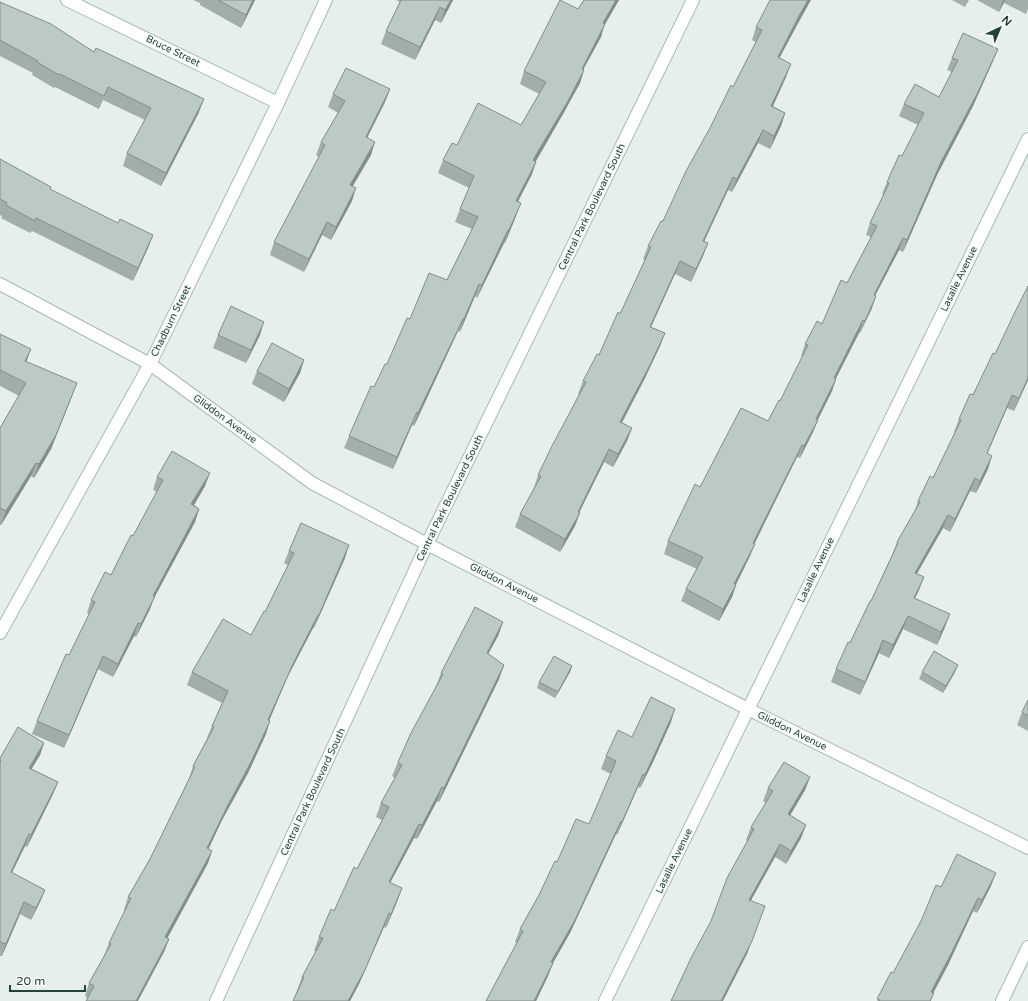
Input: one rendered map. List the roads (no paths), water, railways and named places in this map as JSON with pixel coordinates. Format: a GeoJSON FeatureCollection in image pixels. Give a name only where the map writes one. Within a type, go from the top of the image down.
{"type":"FeatureCollection","features":[{"type":"Feature","properties":{"kind":"street","name":"Bruce Street"},"geometry":{"type":"LineString","coordinates":[[68,0],[278,103]]}},
{"type":"Feature","properties":{"kind":"street","name":"Chadburn Street"},"geometry":{"type":"LineString","coordinates":[[0,633],[150,364],[278,103],[326,0]]}},
{"type":"Feature","properties":{"kind":"street","name":"Central Park Boulevard South"},"geometry":{"type":"LineString","coordinates":[[216,1001],[427,544],[693,0]]}},
{"type":"Feature","properties":{"kind":"street","name":"Lasalle Avenue"},"geometry":{"type":"LineString","coordinates":[[605,1001],[1028,139]]}},
{"type":"Feature","properties":{"kind":"street","name":"Gliddon Avenue"},"geometry":{"type":"LineString","coordinates":[[0,284],[150,364],[312,483],[427,544],[748,709],[1028,848]]}},
{"type":"Feature","properties":{"kind":"street"},"geometry":{"type":"LineString","coordinates":[[1002,1001],[1028,947]]}}]}
